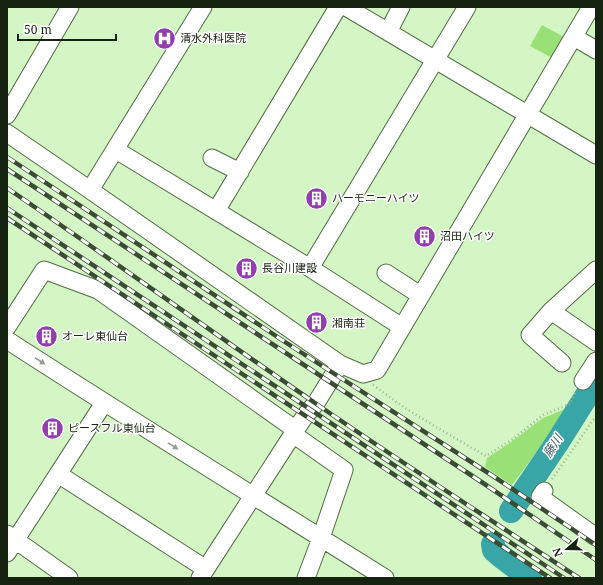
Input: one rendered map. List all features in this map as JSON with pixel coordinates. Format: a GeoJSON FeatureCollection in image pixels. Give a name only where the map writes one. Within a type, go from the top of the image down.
{"type":"FeatureCollection","features":[{"type":"Feature","properties":{"kind":"street"},"geometry":{"type":"LineString","coordinates":[[7,115],[70,7]]}},
{"type":"Feature","properties":{"kind":"street"},"geometry":{"type":"LineString","coordinates":[[90,190],[203,7]]}},
{"type":"Feature","properties":{"kind":"street"},"geometry":{"type":"LineString","coordinates":[[216,211],[338,7]]}},
{"type":"Feature","properties":{"kind":"street"},"geometry":{"type":"LineString","coordinates":[[346,7],[596,155]]}},
{"type":"Feature","properties":{"kind":"street"},"geometry":{"type":"LineString","coordinates":[[388,32],[401,7]]}},
{"type":"Feature","properties":{"kind":"street"},"geometry":{"type":"LineString","coordinates":[[310,268],[467,7]]}},
{"type":"Feature","properties":{"kind":"street"},"geometry":{"type":"LineString","coordinates":[[7,133],[340,364],[363,374],[377,370],[420,295],[592,7]]}},
{"type":"Feature","properties":{"kind":"street"},"geometry":{"type":"LineString","coordinates":[[574,37],[596,50]]}},
{"type":"Feature","properties":{"kind":"street"},"geometry":{"type":"LineString","coordinates":[[116,150],[402,326]]}},
{"type":"Feature","properties":{"kind":"street"},"geometry":{"type":"LineString","coordinates":[[212,158],[240,172]]}},
{"type":"Feature","properties":{"kind":"street"},"geometry":{"type":"LineString","coordinates":[[7,327],[44,270],[98,290],[344,470],[306,578]]}},
{"type":"Feature","properties":{"kind":"street"},"geometry":{"type":"LineString","coordinates":[[562,363],[530,335],[552,311],[596,270]]}},
{"type":"Feature","properties":{"kind":"street"},"geometry":{"type":"LineString","coordinates":[[386,273],[420,295]]}},
{"type":"Feature","properties":{"kind":"street"},"geometry":{"type":"LineString","coordinates":[[552,311],[596,342]]}},
{"type":"Feature","properties":{"kind":"street"},"geometry":{"type":"LineString","coordinates":[[7,340],[104,403],[385,578]]}},
{"type":"Feature","properties":{"kind":"street"},"geometry":{"type":"LineString","coordinates":[[583,381],[596,361]]}},
{"type":"Feature","properties":{"kind":"street"},"geometry":{"type":"LineString","coordinates":[[58,474],[203,574],[294,432],[316,403],[340,364]]}},
{"type":"Feature","properties":{"kind":"street"},"geometry":{"type":"LineString","coordinates":[[69,578],[10,543],[58,474],[104,403]]}},
{"type":"Feature","properties":{"kind":"street"},"geometry":{"type":"LineString","coordinates":[[544,491],[540,497],[596,537]]}},
{"type":"Feature","properties":{"kind":"path"},"geometry":{"type":"LineString","coordinates":[[363,374],[377,388],[405,408],[486,456],[543,415],[570,404],[583,381]]}},
{"type":"Feature","properties":{"kind":"path"},"geometry":{"type":"LineString","coordinates":[[544,491],[596,416]]}},
{"type":"Feature","properties":{"kind":"green space"},"geometry":{"type":"Polygon","coordinates":[[[542,25],[564,37],[552,58],[530,46],[542,25]]]}},
{"type":"Feature","properties":{"kind":"green space"},"geometry":{"type":"Polygon","coordinates":[[[570,407],[512,485],[485,467],[487,458],[543,418],[570,407]]]}},
{"type":"Feature","properties":{"kind":"waterway","name":"藤川"},"geometry":{"type":"LineString","coordinates":[[511,511],[557,443],[596,381]]}},
{"type":"Feature","properties":{"kind":"waterway","name":"藤川"},"geometry":{"type":"LineString","coordinates":[[493,544],[494,550],[530,578]]}},
{"type":"Feature","properties":{"kind":"railway"},"geometry":{"type":"LineString","coordinates":[[7,157],[285,342],[493,476],[596,545]]}},
{"type":"Feature","properties":{"kind":"railway"},"geometry":{"type":"LineString","coordinates":[[7,169],[486,485],[596,560]]}},
{"type":"Feature","properties":{"kind":"railway"},"geometry":{"type":"LineString","coordinates":[[7,188],[276,376],[579,578]]}},
{"type":"Feature","properties":{"kind":"railway"},"geometry":{"type":"LineString","coordinates":[[7,208],[564,578]]}},
{"type":"Feature","properties":{"kind":"railway"},"geometry":{"type":"LineString","coordinates":[[7,218],[550,578]]}},
{"type":"Feature","properties":{"kind":"place","name":"清水外科医院"},"geometry":{"type":"Point","coordinates":[165,38]}},
{"type":"Feature","properties":{"kind":"place","name":"ハーモニーハイツ"},"geometry":{"type":"Point","coordinates":[317,198]}},
{"type":"Feature","properties":{"kind":"place","name":"沼田ハイツ"},"geometry":{"type":"Point","coordinates":[424,236]}},
{"type":"Feature","properties":{"kind":"place","name":"長谷川建設"},"geometry":{"type":"Point","coordinates":[246,268]}},
{"type":"Feature","properties":{"kind":"place","name":"湘南荘"},"geometry":{"type":"Point","coordinates":[316,323]}},
{"type":"Feature","properties":{"kind":"place","name":"オーレ東仙台"},"geometry":{"type":"Point","coordinates":[47,336]}},
{"type":"Feature","properties":{"kind":"place","name":"ピースフル東仙台"},"geometry":{"type":"Point","coordinates":[53,428]}}]}
